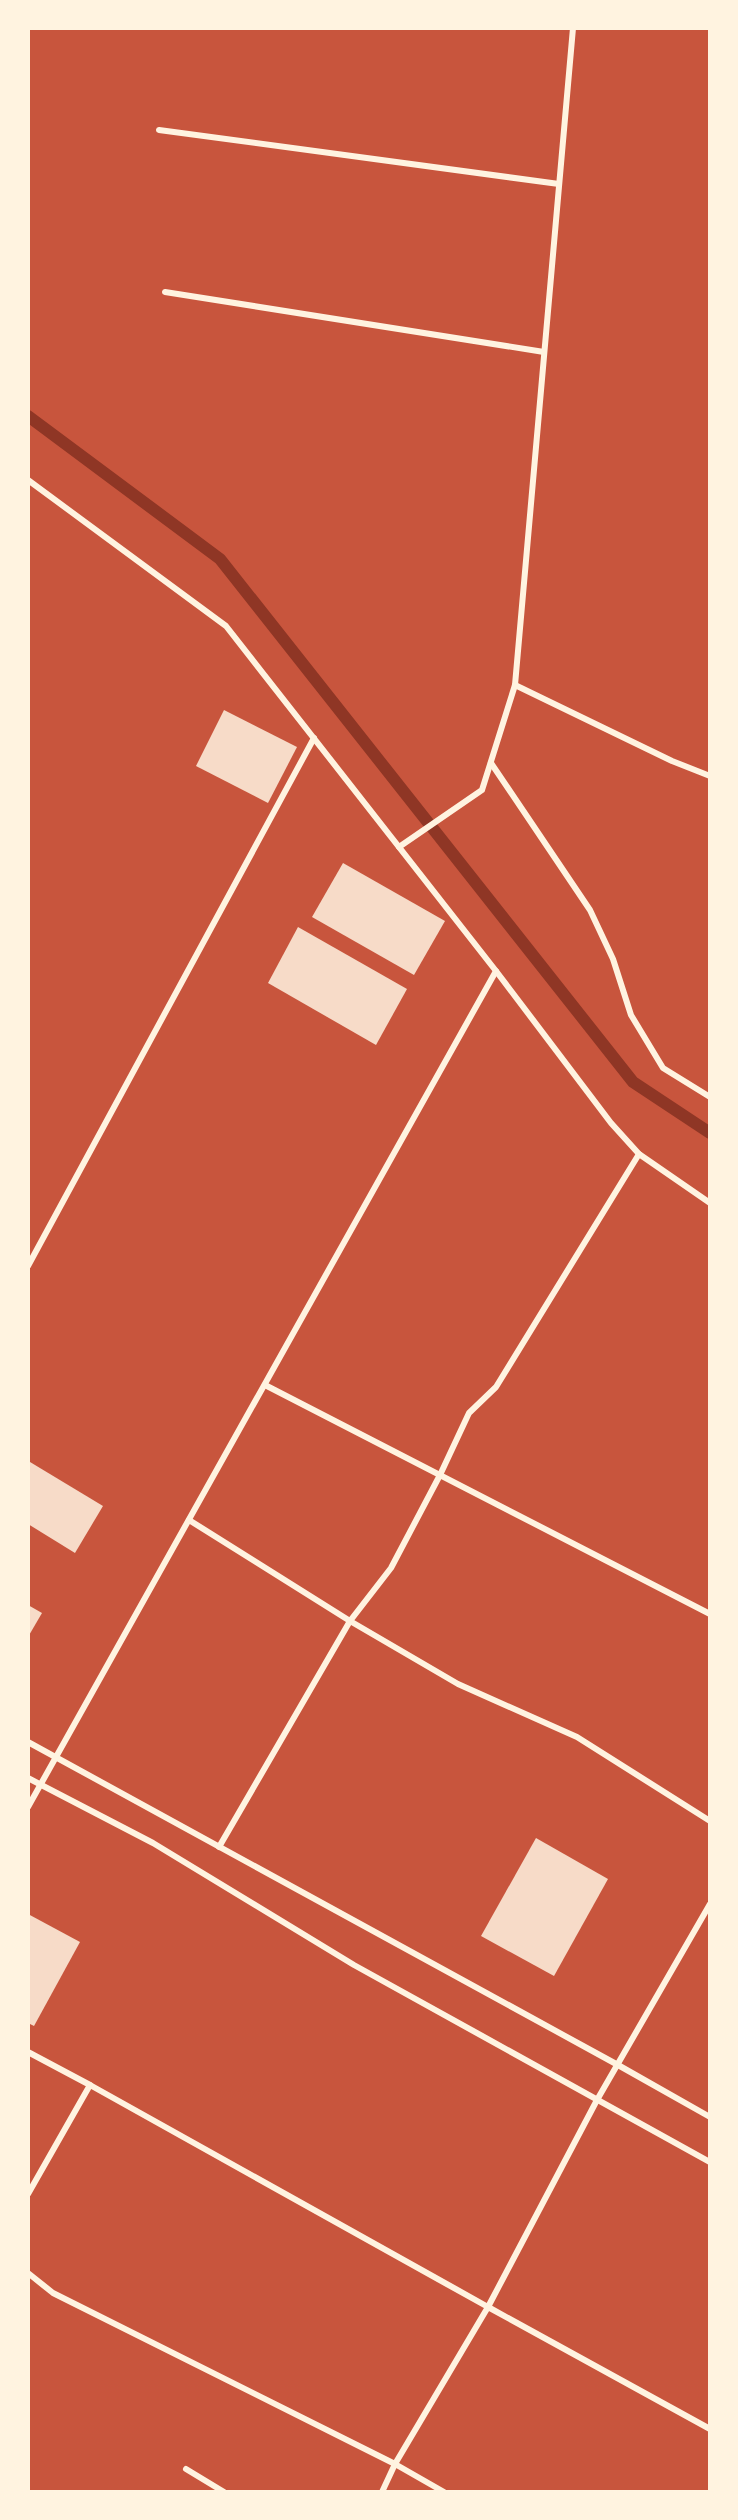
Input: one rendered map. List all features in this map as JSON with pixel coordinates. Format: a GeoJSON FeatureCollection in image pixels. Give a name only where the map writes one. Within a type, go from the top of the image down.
{"type":"FeatureCollection","features":[{"type":"Feature","properties":{"kind":"street"},"geometry":{"type":"LineString","coordinates":[[399,847],[482,790],[514,685],[573,28]]}},
{"type":"Feature","properties":{"kind":"street"},"geometry":{"type":"LineString","coordinates":[[159,130],[559,184]]}},
{"type":"Feature","properties":{"kind":"street"},"geometry":{"type":"LineString","coordinates":[[165,292],[544,352]]}},
{"type":"Feature","properties":{"kind":"street"},"geometry":{"type":"LineString","coordinates":[[28,480],[226,626],[496,971],[611,1123],[639,1154],[710,1203]]}},
{"type":"Feature","properties":{"kind":"street"},"geometry":{"type":"LineString","coordinates":[[514,685],[672,761],[710,776]]}},
{"type":"Feature","properties":{"kind":"street"},"geometry":{"type":"LineString","coordinates":[[28,1266],[314,738]]}},
{"type":"Feature","properties":{"kind":"street"},"geometry":{"type":"LineString","coordinates":[[490,763],[590,910],[613,959],[631,1015],[663,1068],[710,1097]]}},
{"type":"Feature","properties":{"kind":"street"},"geometry":{"type":"LineString","coordinates":[[28,1807],[496,971]]}},
{"type":"Feature","properties":{"kind":"street"},"geometry":{"type":"LineString","coordinates":[[219,1847],[350,1621],[390,1568],[440,1475],[469,1413],[496,1387],[639,1154]]}},
{"type":"Feature","properties":{"kind":"street"},"geometry":{"type":"LineString","coordinates":[[265,1385],[710,1614]]}},
{"type":"Feature","properties":{"kind":"street"},"geometry":{"type":"LineString","coordinates":[[189,1520],[350,1621],[458,1684],[577,1737],[710,1821]]}},
{"type":"Feature","properties":{"kind":"street"},"geometry":{"type":"LineString","coordinates":[[28,1742],[710,2117]]}},
{"type":"Feature","properties":{"kind":"street"},"geometry":{"type":"LineString","coordinates":[[28,1778],[153,1843],[354,1965],[710,2162]]}},
{"type":"Feature","properties":{"kind":"street"},"geometry":{"type":"LineString","coordinates":[[382,2492],[395,2464],[488,2307],[597,2100],[710,1904]]}},
{"type":"Feature","properties":{"kind":"street"},"geometry":{"type":"LineString","coordinates":[[28,2052],[710,2429]]}},
{"type":"Feature","properties":{"kind":"street"},"geometry":{"type":"LineString","coordinates":[[28,2194],[90,2085]]}},
{"type":"Feature","properties":{"kind":"street"},"geometry":{"type":"LineString","coordinates":[[28,2273],[53,2293],[395,2464],[444,2492]]}},
{"type":"Feature","properties":{"kind":"street"},"geometry":{"type":"LineString","coordinates":[[186,2469],[224,2492]]}},
{"type":"Feature","properties":{"kind":"building"},"geometry":{"type":"Polygon","coordinates":[[[224,710],[297,747],[268,803],[196,766],[224,710]]]}},
{"type":"Feature","properties":{"kind":"building"},"geometry":{"type":"Polygon","coordinates":[[[343,863],[445,921],[414,975],[312,917],[343,863]]]}},
{"type":"Feature","properties":{"kind":"building"},"geometry":{"type":"Polygon","coordinates":[[[298,927],[407,989],[376,1045],[268,983],[298,927]]]}},
{"type":"Feature","properties":{"kind":"building"},"geometry":{"type":"Polygon","coordinates":[[[30,1462],[103,1506],[75,1553],[28,1524],[28,1465],[30,1462]]]}},
{"type":"Feature","properties":{"kind":"building"},"geometry":{"type":"Polygon","coordinates":[[[28,1605],[42,1613],[28,1637],[28,1605]]]}},
{"type":"Feature","properties":{"kind":"building"},"geometry":{"type":"Polygon","coordinates":[[[536,1838],[608,1879],[554,1976],[481,1936],[536,1838]]]}},
{"type":"Feature","properties":{"kind":"building"},"geometry":{"type":"Polygon","coordinates":[[[28,1914],[80,1942],[34,2026],[28,2023],[28,1914]]]}},
{"type":"Feature","properties":{"kind":"waterway"},"geometry":{"type":"LineString","coordinates":[[28,416],[220,559],[633,1082],[710,1133]]}}]}
